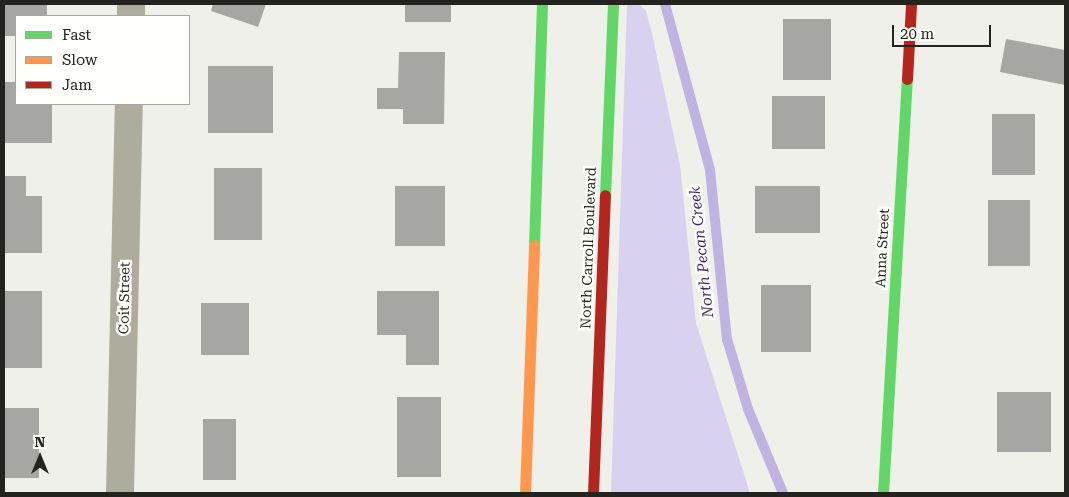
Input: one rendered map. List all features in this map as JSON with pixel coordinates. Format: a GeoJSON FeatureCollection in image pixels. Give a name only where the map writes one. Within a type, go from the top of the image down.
{"type":"FeatureCollection","features":[{"type":"Feature","properties":{"kind":"main road"},"geometry":{"type":"LineString","coordinates":[[525,493],[542,4]]}},
{"type":"Feature","properties":{"kind":"main road","name":"North Carroll Boulevard"},"geometry":{"type":"LineString","coordinates":[[593,493],[613,4]]}},
{"type":"Feature","properties":{"kind":"main road","name":"Anna Street"},"geometry":{"type":"LineString","coordinates":[[883,493],[911,4]]}},
{"type":"Feature","properties":{"kind":"street","name":"Coit Street"},"geometry":{"type":"LineString","coordinates":[[120,493],[129,105]]}},
{"type":"Feature","properties":{"kind":"shaded area"},"geometry":{"type":"Polygon","coordinates":[[[627,4],[639,4],[646,11],[651,29],[680,165],[696,323],[750,493],[611,493],[627,4]]]}},
{"type":"Feature","properties":{"kind":"building"},"geometry":{"type":"Polygon","coordinates":[[[4,4],[47,4],[47,15],[15,15],[15,36],[4,36],[4,4]]]}},
{"type":"Feature","properties":{"kind":"building"},"geometry":{"type":"Polygon","coordinates":[[[213,4],[266,4],[258,27],[211,11],[213,4]]]}},
{"type":"Feature","properties":{"kind":"building"},"geometry":{"type":"Polygon","coordinates":[[[405,4],[451,4],[451,22],[405,22],[405,4]]]}},
{"type":"Feature","properties":{"kind":"building"},"geometry":{"type":"Polygon","coordinates":[[[783,19],[831,19],[831,80],[783,80],[783,19]]]}},
{"type":"Feature","properties":{"kind":"building"},"geometry":{"type":"Polygon","coordinates":[[[1006,39],[1065,50],[1065,85],[1000,72],[1006,39]]]}},
{"type":"Feature","properties":{"kind":"building"},"geometry":{"type":"Polygon","coordinates":[[[399,52],[445,52],[444,124],[403,124],[403,109],[377,109],[377,88],[398,88],[399,52]]]}},
{"type":"Feature","properties":{"kind":"building"},"geometry":{"type":"Polygon","coordinates":[[[208,66],[273,66],[273,133],[208,133],[208,66]]]}},
{"type":"Feature","properties":{"kind":"building"},"geometry":{"type":"Polygon","coordinates":[[[4,82],[15,82],[15,105],[52,105],[52,143],[4,143],[4,82]]]}},
{"type":"Feature","properties":{"kind":"building"},"geometry":{"type":"Polygon","coordinates":[[[772,96],[825,96],[825,149],[772,149],[772,96]]]}},
{"type":"Feature","properties":{"kind":"building"},"geometry":{"type":"Polygon","coordinates":[[[992,114],[1035,114],[1035,175],[992,175],[992,114]]]}},
{"type":"Feature","properties":{"kind":"building"},"geometry":{"type":"Polygon","coordinates":[[[214,168],[262,168],[262,240],[214,240],[214,168]]]}},
{"type":"Feature","properties":{"kind":"building"},"geometry":{"type":"Polygon","coordinates":[[[4,176],[26,176],[26,196],[42,196],[42,253],[4,253],[4,176]]]}},
{"type":"Feature","properties":{"kind":"building"},"geometry":{"type":"Polygon","coordinates":[[[395,186],[445,186],[445,246],[395,246],[395,186]]]}},
{"type":"Feature","properties":{"kind":"building"},"geometry":{"type":"Polygon","coordinates":[[[755,186],[820,186],[820,233],[755,233],[755,186]]]}},
{"type":"Feature","properties":{"kind":"building"},"geometry":{"type":"Polygon","coordinates":[[[988,200],[1030,200],[1030,266],[988,266],[988,200]]]}},
{"type":"Feature","properties":{"kind":"building"},"geometry":{"type":"Polygon","coordinates":[[[761,285],[811,285],[811,352],[761,352],[761,285]]]}},
{"type":"Feature","properties":{"kind":"building"},"geometry":{"type":"Polygon","coordinates":[[[4,291],[42,291],[42,368],[4,368],[4,291]]]}},
{"type":"Feature","properties":{"kind":"building"},"geometry":{"type":"Polygon","coordinates":[[[377,291],[439,291],[439,365],[406,365],[406,335],[377,335],[377,291]]]}},
{"type":"Feature","properties":{"kind":"building"},"geometry":{"type":"Polygon","coordinates":[[[201,303],[249,303],[249,355],[201,355],[201,303]]]}},
{"type":"Feature","properties":{"kind":"building"},"geometry":{"type":"Polygon","coordinates":[[[997,392],[1051,392],[1051,452],[997,452],[997,392]]]}},
{"type":"Feature","properties":{"kind":"building"},"geometry":{"type":"Polygon","coordinates":[[[397,397],[441,397],[441,477],[397,477],[397,397]]]}},
{"type":"Feature","properties":{"kind":"building"},"geometry":{"type":"Polygon","coordinates":[[[4,408],[39,408],[39,478],[4,478],[4,408]]]}},
{"type":"Feature","properties":{"kind":"building"},"geometry":{"type":"Polygon","coordinates":[[[203,419],[236,419],[236,480],[203,480],[203,419]]]}},
{"type":"Feature","properties":{"kind":"waterway","name":"North Pecan Creek"},"geometry":{"type":"LineString","coordinates":[[665,4],[710,170],[727,339],[748,409],[783,493]]}},
{"type":"Feature","properties":{"kind":"traffic: fast"},"geometry":{"type":"LineString","coordinates":[[534,245],[542,4]]}},
{"type":"Feature","properties":{"kind":"traffic: fast"},"geometry":{"type":"LineString","coordinates":[[605,195],[613,4]]}},
{"type":"Feature","properties":{"kind":"traffic: fast"},"geometry":{"type":"LineString","coordinates":[[883,493],[907,79]]}},
{"type":"Feature","properties":{"kind":"traffic: slow"},"geometry":{"type":"LineString","coordinates":[[525,493],[534,245]]}},
{"type":"Feature","properties":{"kind":"traffic: jam"},"geometry":{"type":"LineString","coordinates":[[907,79],[911,4]]}},
{"type":"Feature","properties":{"kind":"traffic: jam"},"geometry":{"type":"LineString","coordinates":[[593,493],[605,195]]}}]}
